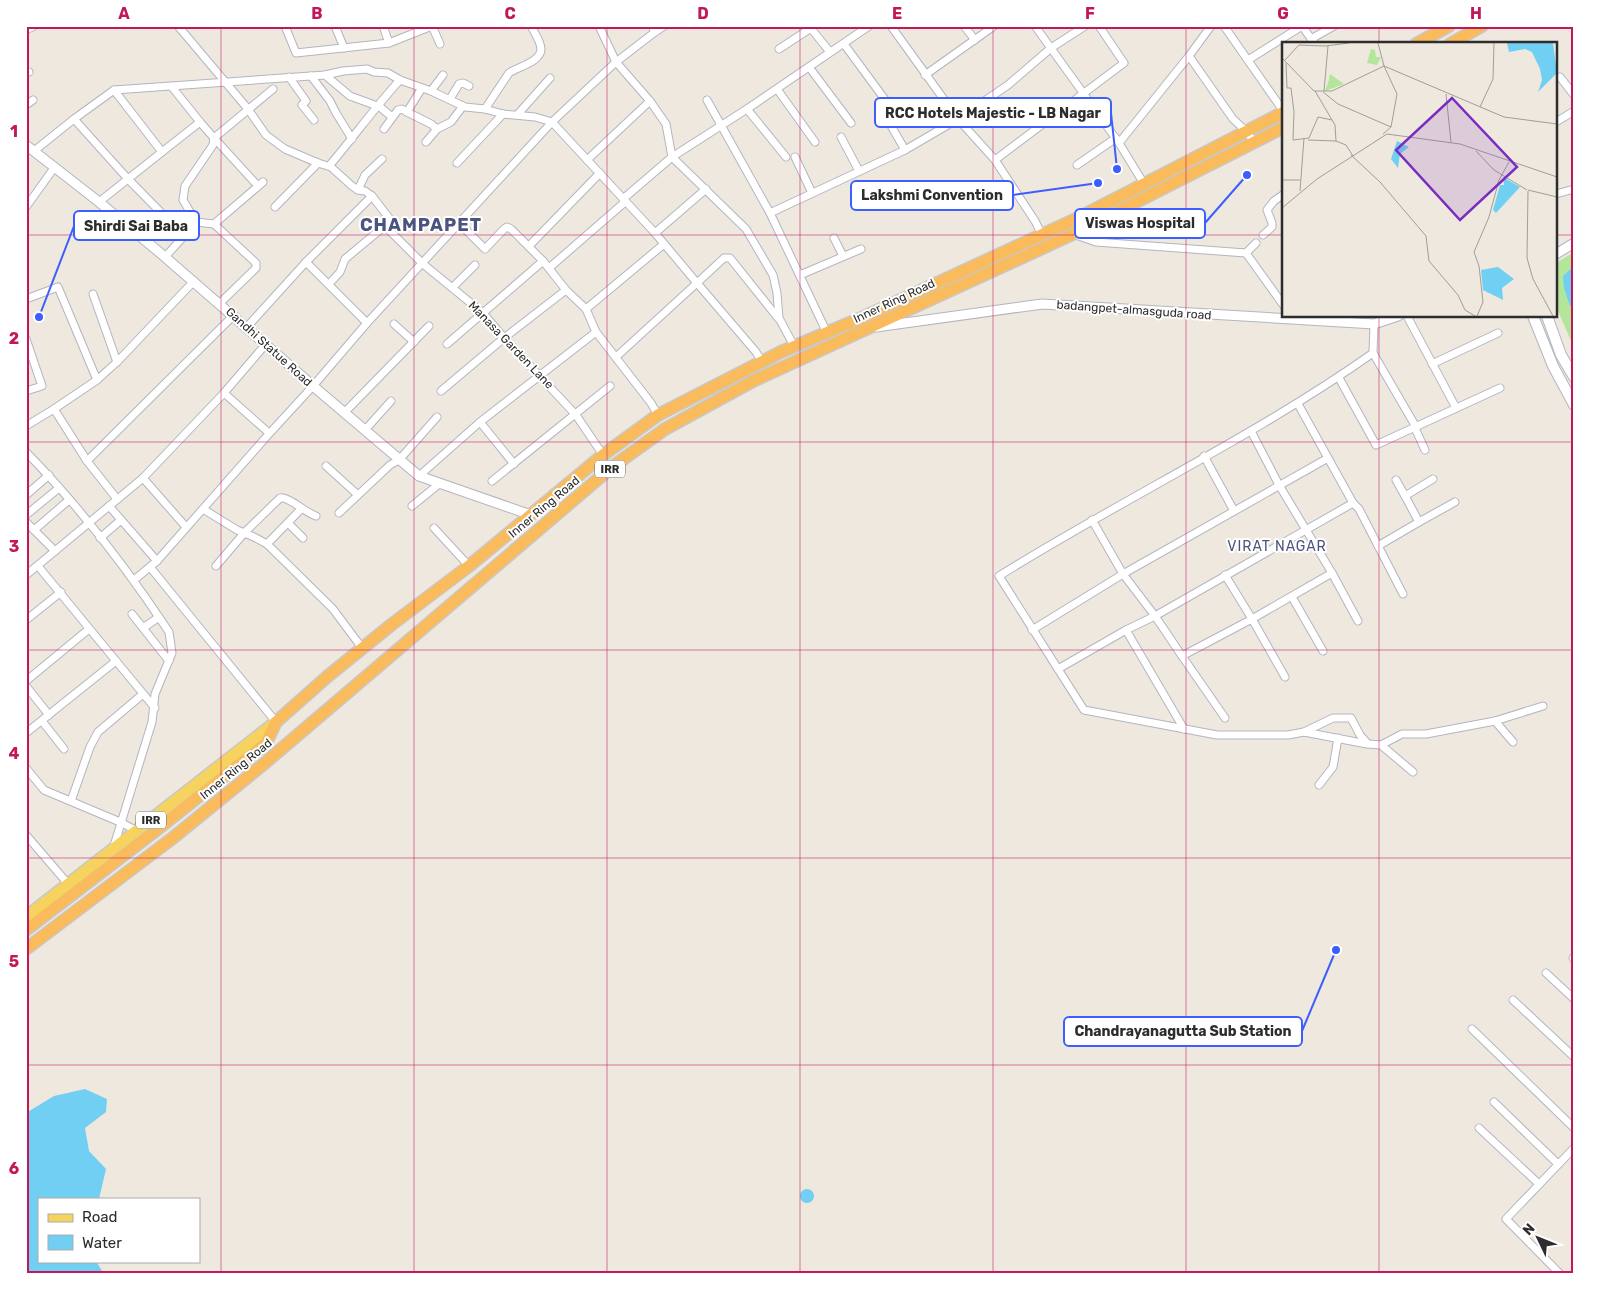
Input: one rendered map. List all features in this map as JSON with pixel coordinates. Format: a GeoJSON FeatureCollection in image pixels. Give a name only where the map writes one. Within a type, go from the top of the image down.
{"type":"FeatureCollection","features":[{"type":"Feature","properties":{"kind":"highway"},"geometry":{"type":"LineString","coordinates":[[1420,42],[1450,26]]}},
{"type":"Feature","properties":{"kind":"highway"},"geometry":{"type":"LineString","coordinates":[[1463,41],[1482,26]]}},
{"type":"Feature","properties":{"kind":"highway","name":"Inner Ring Road"},"geometry":{"type":"LineString","coordinates":[[276,722],[362,648],[469,566],[603,455],[658,415],[794,346],[827,333],[1042,235],[1282,113]]}},
{"type":"Feature","properties":{"kind":"highway","name":"Inner Ring Road"},"geometry":{"type":"LineString","coordinates":[[26,949],[174,837],[266,762],[612,467],[665,429],[762,377],[1073,234],[1282,128]]}},
{"type":"Feature","properties":{"kind":"highway"},"geometry":{"type":"LineString","coordinates":[[26,930],[266,743],[276,722]]}},
{"type":"Feature","properties":{"kind":"main road"},"geometry":{"type":"LineString","coordinates":[[1534,318],[1553,366],[1574,405]]}},
{"type":"Feature","properties":{"kind":"main road"},"geometry":{"type":"LineString","coordinates":[[1548,318],[1561,354],[1574,377]]}},
{"type":"Feature","properties":{"kind":"main road","name":"Inner Ring Road"},"geometry":{"type":"LineString","coordinates":[[26,917],[177,802],[276,722]]}},
{"type":"Feature","properties":{"kind":"street"},"geometry":{"type":"LineString","coordinates":[[26,30],[34,26]]}},
{"type":"Feature","properties":{"kind":"street","name":"Manasa Garden Lane"},"geometry":{"type":"LineString","coordinates":[[178,26],[224,83],[248,109],[266,135],[284,150],[318,164],[329,166],[358,190],[365,191],[372,196],[389,218],[386,224],[389,230],[423,264],[483,313],[576,415],[603,455]]}},
{"type":"Feature","properties":{"kind":"street"},"geometry":{"type":"LineString","coordinates":[[285,26],[296,53],[389,43],[432,26],[440,44]]}},
{"type":"Feature","properties":{"kind":"street"},"geometry":{"type":"LineString","coordinates":[[335,26],[344,48]]}},
{"type":"Feature","properties":{"kind":"street"},"geometry":{"type":"LineString","coordinates":[[383,26],[389,43]]}},
{"type":"Feature","properties":{"kind":"street"},"geometry":{"type":"LineString","coordinates":[[485,109],[509,74],[514,69],[528,64],[540,53],[541,48],[531,26]]}},
{"type":"Feature","properties":{"kind":"street"},"geometry":{"type":"LineString","coordinates":[[599,26],[616,62],[650,101],[666,124],[672,157],[746,228],[773,276],[777,293],[778,318]]}},
{"type":"Feature","properties":{"kind":"street"},"geometry":{"type":"LineString","coordinates":[[134,580],[157,561],[269,433],[313,386],[367,322],[423,264],[552,122],[654,29],[664,26]]}},
{"type":"Feature","properties":{"kind":"street"},"geometry":{"type":"LineString","coordinates":[[548,268],[672,157],[747,109],[869,26]]}},
{"type":"Feature","properties":{"kind":"street"},"geometry":{"type":"LineString","coordinates":[[891,26],[958,119],[995,160],[1035,221],[1042,235]]}},
{"type":"Feature","properties":{"kind":"street"},"geometry":{"type":"LineString","coordinates":[[964,26],[974,40]]}},
{"type":"Feature","properties":{"kind":"street"},"geometry":{"type":"LineString","coordinates":[[926,75],[994,26]]}},
{"type":"Feature","properties":{"kind":"street"},"geometry":{"type":"LineString","coordinates":[[1035,26],[1117,140],[1144,184]]}},
{"type":"Feature","properties":{"kind":"street"},"geometry":{"type":"LineString","coordinates":[[770,214],[905,150],[958,119],[1008,86],[1051,48],[1085,26]]}},
{"type":"Feature","properties":{"kind":"street"},"geometry":{"type":"LineString","coordinates":[[995,160],[1124,63],[1099,26]]}},
{"type":"Feature","properties":{"kind":"street"},"geometry":{"type":"LineString","coordinates":[[1224,26],[1282,109]]}},
{"type":"Feature","properties":{"kind":"street"},"geometry":{"type":"LineString","coordinates":[[1248,60],[1302,26],[1313,42],[1334,26]]}},
{"type":"Feature","properties":{"kind":"street"},"geometry":{"type":"LineString","coordinates":[[780,49],[810,27],[830,52]]}},
{"type":"Feature","properties":{"kind":"street"},"geometry":{"type":"LineString","coordinates":[[1077,165],[1117,140],[1189,56],[1209,27]]}},
{"type":"Feature","properties":{"kind":"street"},"geometry":{"type":"LineString","coordinates":[[844,44],[886,101]]}},
{"type":"Feature","properties":{"kind":"street"},"geometry":{"type":"LineString","coordinates":[[1189,56],[1234,119],[1255,143]]}},
{"type":"Feature","properties":{"kind":"street"},"geometry":{"type":"LineString","coordinates":[[810,67],[851,123]]}},
{"type":"Feature","properties":{"kind":"street"},"geometry":{"type":"LineString","coordinates":[[30,148],[114,90],[325,75],[367,69],[374,72],[388,73],[400,80],[432,91],[463,106],[503,114],[535,116],[552,122],[655,233],[756,352],[762,362]]}},
{"type":"Feature","properties":{"kind":"street"},"geometry":{"type":"LineString","coordinates":[[325,75],[350,96],[376,106],[392,117]]}},
{"type":"Feature","properties":{"kind":"street"},"geometry":{"type":"LineString","coordinates":[[432,91],[443,75]]}},
{"type":"Feature","properties":{"kind":"street"},"geometry":{"type":"LineString","coordinates":[[311,76],[330,101],[352,138]]}},
{"type":"Feature","properties":{"kind":"street"},"geometry":{"type":"LineString","coordinates":[[290,77],[306,102],[302,105],[314,120]]}},
{"type":"Feature","properties":{"kind":"street"},"geometry":{"type":"LineString","coordinates":[[1560,77],[1574,95]]}},
{"type":"Feature","properties":{"kind":"street"},"geometry":{"type":"LineString","coordinates":[[518,114],[550,78]]}},
{"type":"Feature","properties":{"kind":"street"},"geometry":{"type":"LineString","coordinates":[[329,166],[376,106],[400,80]]}},
{"type":"Feature","properties":{"kind":"street"},"geometry":{"type":"LineString","coordinates":[[450,99],[459,84],[463,83],[470,86]]}},
{"type":"Feature","properties":{"kind":"street"},"geometry":{"type":"LineString","coordinates":[[172,87],[214,138],[260,184],[214,224]]}},
{"type":"Feature","properties":{"kind":"street"},"geometry":{"type":"LineString","coordinates":[[407,112],[422,88]]}},
{"type":"Feature","properties":{"kind":"street"},"geometry":{"type":"LineString","coordinates":[[196,222],[183,200],[185,186],[213,145],[214,138],[273,89]]}},
{"type":"Feature","properties":{"kind":"street"},"geometry":{"type":"LineString","coordinates":[[777,89],[815,142]]}},
{"type":"Feature","properties":{"kind":"street"},"geometry":{"type":"LineString","coordinates":[[114,90],[162,152]]}},
{"type":"Feature","properties":{"kind":"street"},"geometry":{"type":"LineString","coordinates":[[26,105],[33,100]]}},
{"type":"Feature","properties":{"kind":"street"},"geometry":{"type":"LineString","coordinates":[[708,100],[770,214],[827,333]]}},
{"type":"Feature","properties":{"kind":"street"},"geometry":{"type":"LineString","coordinates":[[587,160],[650,101]]}},
{"type":"Feature","properties":{"kind":"street"},"geometry":{"type":"LineString","coordinates":[[426,142],[437,129],[451,122],[463,106]]}},
{"type":"Feature","properties":{"kind":"street"},"geometry":{"type":"LineString","coordinates":[[384,129],[400,109],[431,124],[437,129]]}},
{"type":"Feature","properties":{"kind":"street"},"geometry":{"type":"LineString","coordinates":[[747,109],[786,157]]}},
{"type":"Feature","properties":{"kind":"street"},"geometry":{"type":"LineString","coordinates":[[882,110],[905,150]]}},
{"type":"Feature","properties":{"kind":"street"},"geometry":{"type":"LineString","coordinates":[[1558,121],[1574,111]]}},
{"type":"Feature","properties":{"kind":"street"},"geometry":{"type":"LineString","coordinates":[[458,163],[503,114]]}},
{"type":"Feature","properties":{"kind":"street"},"geometry":{"type":"LineString","coordinates":[[74,118],[128,179],[184,236]]}},
{"type":"Feature","properties":{"kind":"street"},"geometry":{"type":"LineString","coordinates":[[99,202],[200,122]]}},
{"type":"Feature","properties":{"kind":"street"},"geometry":{"type":"LineString","coordinates":[[841,137],[859,171]]}},
{"type":"Feature","properties":{"kind":"street","name":"Gandhi Statue Road"},"geometry":{"type":"LineString","coordinates":[[30,148],[166,257],[234,315],[265,345],[419,476],[531,515]]}},
{"type":"Feature","properties":{"kind":"street"},"geometry":{"type":"LineString","coordinates":[[795,157],[812,193]]}},
{"type":"Feature","properties":{"kind":"street"},"geometry":{"type":"LineString","coordinates":[[358,190],[365,175],[382,159]]}},
{"type":"Feature","properties":{"kind":"street"},"geometry":{"type":"LineString","coordinates":[[275,207],[318,164]]}},
{"type":"Feature","properties":{"kind":"street"},"geometry":{"type":"LineString","coordinates":[[26,207],[54,168]]}},
{"type":"Feature","properties":{"kind":"street"},"geometry":{"type":"LineString","coordinates":[[529,246],[600,173]]}},
{"type":"Feature","properties":{"kind":"street"},"geometry":{"type":"LineString","coordinates":[[1558,193],[1574,189]]}},
{"type":"Feature","properties":{"kind":"street"},"geometry":{"type":"LineString","coordinates":[[655,233],[706,190]]}},
{"type":"Feature","properties":{"kind":"street"},"geometry":{"type":"LineString","coordinates":[[1263,235],[1272,227],[1267,210],[1274,201],[1282,195]]}},
{"type":"Feature","properties":{"kind":"street"},"geometry":{"type":"LineString","coordinates":[[246,328],[306,262],[372,196]]}},
{"type":"Feature","properties":{"kind":"street"},"geometry":{"type":"LineString","coordinates":[[196,222],[214,224],[256,263],[256,268],[220,303]]}},
{"type":"Feature","properties":{"kind":"street"},"geometry":{"type":"LineString","coordinates":[[166,257],[196,222]]}},
{"type":"Feature","properties":{"kind":"street"},"geometry":{"type":"LineString","coordinates":[[460,223],[485,249],[507,227],[529,246],[566,290],[586,309],[596,332],[658,415]]}},
{"type":"Feature","properties":{"kind":"street"},"geometry":{"type":"LineString","coordinates":[[329,284],[340,272],[345,259],[386,224]]}},
{"type":"Feature","properties":{"kind":"street"},"geometry":{"type":"LineString","coordinates":[[1073,234],[1096,242],[1246,253],[1256,243]]}},
{"type":"Feature","properties":{"kind":"street"},"geometry":{"type":"LineString","coordinates":[[834,238],[843,256]]}},
{"type":"Feature","properties":{"kind":"street"},"geometry":{"type":"LineString","coordinates":[[1558,253],[1574,243]]}},
{"type":"Feature","properties":{"kind":"street"},"geometry":{"type":"LineString","coordinates":[[586,309],[664,244]]}},
{"type":"Feature","properties":{"kind":"street"},"geometry":{"type":"LineString","coordinates":[[800,275],[861,249]]}},
{"type":"Feature","properties":{"kind":"street"},"geometry":{"type":"LineString","coordinates":[[1246,253],[1282,303]]}},
{"type":"Feature","properties":{"kind":"street"},"geometry":{"type":"LineString","coordinates":[[616,357],[724,258],[730,258],[778,318],[794,346]]}},
{"type":"Feature","properties":{"kind":"street"},"geometry":{"type":"LineString","coordinates":[[447,344],[543,261]]}},
{"type":"Feature","properties":{"kind":"street"},"geometry":{"type":"LineString","coordinates":[[306,262],[367,322]]}},
{"type":"Feature","properties":{"kind":"street"},"geometry":{"type":"LineString","coordinates":[[453,288],[475,265]]}},
{"type":"Feature","properties":{"kind":"street"},"geometry":{"type":"LineString","coordinates":[[26,426],[97,380],[117,362],[194,281]]}},
{"type":"Feature","properties":{"kind":"street"},"geometry":{"type":"LineString","coordinates":[[26,299],[58,287],[97,380]]}},
{"type":"Feature","properties":{"kind":"street"},"geometry":{"type":"LineString","coordinates":[[441,391],[504,338],[566,290]]}},
{"type":"Feature","properties":{"kind":"street"},"geometry":{"type":"LineString","coordinates":[[92,294],[117,362]]}},
{"type":"Feature","properties":{"kind":"street","name":"badangpet-almasguda road"},"geometry":{"type":"LineString","coordinates":[[871,328],[1042,304],[1282,317]]}},
{"type":"Feature","properties":{"kind":"street"},"geometry":{"type":"LineString","coordinates":[[87,461],[234,315]]}},
{"type":"Feature","properties":{"kind":"street","name":"badangpet-almasguda road"},"geometry":{"type":"LineString","coordinates":[[1292,318],[1374,324],[1389,318]]}},
{"type":"Feature","properties":{"kind":"street"},"geometry":{"type":"LineString","coordinates":[[1407,318],[1456,408]]}},
{"type":"Feature","properties":{"kind":"street"},"geometry":{"type":"LineString","coordinates":[[394,324],[414,342]]}},
{"type":"Feature","properties":{"kind":"street"},"geometry":{"type":"LineString","coordinates":[[1374,324],[1373,354],[1415,428],[1425,450]]}},
{"type":"Feature","properties":{"kind":"street"},"geometry":{"type":"LineString","coordinates":[[344,413],[429,326]]}},
{"type":"Feature","properties":{"kind":"street"},"geometry":{"type":"LineString","coordinates":[[419,476],[480,422],[596,332]]}},
{"type":"Feature","properties":{"kind":"street"},"geometry":{"type":"LineString","coordinates":[[1432,364],[1498,333]]}},
{"type":"Feature","properties":{"kind":"street"},"geometry":{"type":"LineString","coordinates":[[26,339],[42,386],[26,392]]}},
{"type":"Feature","properties":{"kind":"street"},"geometry":{"type":"LineString","coordinates":[[26,575],[143,478],[224,393],[265,345]]}},
{"type":"Feature","properties":{"kind":"street"},"geometry":{"type":"LineString","coordinates":[[1368,744],[1360,735],[1351,718],[1333,718],[1304,732],[1288,735],[1217,735],[1084,710],[999,576],[1092,520],[1298,404],[1373,354]]}},
{"type":"Feature","properties":{"kind":"street"},"geometry":{"type":"LineString","coordinates":[[1339,378],[1376,446],[1500,388]]}},
{"type":"Feature","properties":{"kind":"street"},"geometry":{"type":"LineString","coordinates":[[492,481],[610,386]]}},
{"type":"Feature","properties":{"kind":"street"},"geometry":{"type":"LineString","coordinates":[[224,393],[269,433]]}},
{"type":"Feature","properties":{"kind":"street"},"geometry":{"type":"LineString","coordinates":[[366,430],[391,401]]}},
{"type":"Feature","properties":{"kind":"street"},"geometry":{"type":"LineString","coordinates":[[1298,404],[1353,502],[1359,509],[1403,594]]}},
{"type":"Feature","properties":{"kind":"street"},"geometry":{"type":"LineString","coordinates":[[54,409],[87,461],[117,499]]}},
{"type":"Feature","properties":{"kind":"street"},"geometry":{"type":"LineString","coordinates":[[339,513],[390,465],[399,460],[437,417]]}},
{"type":"Feature","properties":{"kind":"street"},"geometry":{"type":"LineString","coordinates":[[480,422],[514,464]]}},
{"type":"Feature","properties":{"kind":"street"},"geometry":{"type":"LineString","coordinates":[[1251,431],[1358,621]]}},
{"type":"Feature","properties":{"kind":"street"},"geometry":{"type":"LineString","coordinates":[[26,452],[49,475],[134,580],[169,632],[172,641],[172,653],[155,694],[152,722],[113,849]]}},
{"type":"Feature","properties":{"kind":"street"},"geometry":{"type":"LineString","coordinates":[[1204,456],[1234,511]]}},
{"type":"Feature","properties":{"kind":"street"},"geometry":{"type":"LineString","coordinates":[[1032,630],[1123,574],[1328,458]]}},
{"type":"Feature","properties":{"kind":"street"},"geometry":{"type":"LineString","coordinates":[[326,466],[358,495]]}},
{"type":"Feature","properties":{"kind":"street"},"geometry":{"type":"LineString","coordinates":[[26,495],[49,475]]}},
{"type":"Feature","properties":{"kind":"street"},"geometry":{"type":"LineString","coordinates":[[143,478],[186,527]]}},
{"type":"Feature","properties":{"kind":"street"},"geometry":{"type":"LineString","coordinates":[[1405,496],[1433,478]]}},
{"type":"Feature","properties":{"kind":"street"},"geometry":{"type":"LineString","coordinates":[[1396,480],[1419,522]]}},
{"type":"Feature","properties":{"kind":"street"},"geometry":{"type":"LineString","coordinates":[[412,506],[439,484]]}},
{"type":"Feature","properties":{"kind":"street"},"geometry":{"type":"LineString","coordinates":[[26,515],[59,488]]}},
{"type":"Feature","properties":{"kind":"street"},"geometry":{"type":"LineString","coordinates":[[216,566],[245,532],[280,498],[286,498],[301,509],[316,516]]}},
{"type":"Feature","properties":{"kind":"street"},"geometry":{"type":"LineString","coordinates":[[34,530],[69,500]]}},
{"type":"Feature","properties":{"kind":"street"},"geometry":{"type":"LineString","coordinates":[[1058,668],[1308,530],[1353,502]]}},
{"type":"Feature","properties":{"kind":"street"},"geometry":{"type":"LineString","coordinates":[[1378,546],[1455,502]]}},
{"type":"Feature","properties":{"kind":"street"},"geometry":{"type":"LineString","coordinates":[[109,506],[157,561]]}},
{"type":"Feature","properties":{"kind":"street"},"geometry":{"type":"LineString","coordinates":[[203,509],[237,530],[245,532],[267,544],[333,609],[362,648]]}},
{"type":"Feature","properties":{"kind":"street"},"geometry":{"type":"LineString","coordinates":[[267,544],[301,509]]}},
{"type":"Feature","properties":{"kind":"street"},"geometry":{"type":"LineString","coordinates":[[100,538],[121,520]]}},
{"type":"Feature","properties":{"kind":"street"},"geometry":{"type":"LineString","coordinates":[[1092,520],[1123,574],[1155,616],[1224,718]]}},
{"type":"Feature","properties":{"kind":"street"},"geometry":{"type":"LineString","coordinates":[[26,522],[55,551]]}},
{"type":"Feature","properties":{"kind":"street"},"geometry":{"type":"LineString","coordinates":[[288,523],[303,538]]}},
{"type":"Feature","properties":{"kind":"street"},"geometry":{"type":"LineString","coordinates":[[434,528],[469,566]]}},
{"type":"Feature","properties":{"kind":"street"},"geometry":{"type":"LineString","coordinates":[[38,566],[155,708]]}},
{"type":"Feature","properties":{"kind":"street"},"geometry":{"type":"LineString","coordinates":[[150,567],[276,722]]}},
{"type":"Feature","properties":{"kind":"street"},"geometry":{"type":"LineString","coordinates":[[1182,656],[1292,597],[1332,573]]}},
{"type":"Feature","properties":{"kind":"street"},"geometry":{"type":"LineString","coordinates":[[1225,575],[1284,676]]}},
{"type":"Feature","properties":{"kind":"street"},"geometry":{"type":"LineString","coordinates":[[26,620],[60,592]]}},
{"type":"Feature","properties":{"kind":"street"},"geometry":{"type":"LineString","coordinates":[[1292,597],[1323,651]]}},
{"type":"Feature","properties":{"kind":"street"},"geometry":{"type":"LineString","coordinates":[[132,614],[169,661]]}},
{"type":"Feature","properties":{"kind":"street"},"geometry":{"type":"LineString","coordinates":[[143,628],[159,617]]}},
{"type":"Feature","properties":{"kind":"street"},"geometry":{"type":"LineString","coordinates":[[26,681],[89,629]]}},
{"type":"Feature","properties":{"kind":"street"},"geometry":{"type":"LineString","coordinates":[[1126,630],[1184,729]]}},
{"type":"Feature","properties":{"kind":"street"},"geometry":{"type":"LineString","coordinates":[[26,733],[116,660]]}},
{"type":"Feature","properties":{"kind":"street"},"geometry":{"type":"LineString","coordinates":[[26,686],[49,715]]}},
{"type":"Feature","properties":{"kind":"street"},"geometry":{"type":"LineString","coordinates":[[71,801],[90,747],[98,732],[143,694]]}},
{"type":"Feature","properties":{"kind":"street"},"geometry":{"type":"LineString","coordinates":[[1304,732],[1381,745],[1402,734],[1426,734],[1495,721],[1543,706]]}},
{"type":"Feature","properties":{"kind":"street"},"geometry":{"type":"LineString","coordinates":[[42,721],[64,749]]}},
{"type":"Feature","properties":{"kind":"street"},"geometry":{"type":"LineString","coordinates":[[1495,721],[1513,742]]}},
{"type":"Feature","properties":{"kind":"street"},"geometry":{"type":"LineString","coordinates":[[1319,785],[1333,767],[1338,738]]}},
{"type":"Feature","properties":{"kind":"street"},"geometry":{"type":"LineString","coordinates":[[1381,745],[1413,772]]}},
{"type":"Feature","properties":{"kind":"street"},"geometry":{"type":"LineString","coordinates":[[26,768],[44,790],[137,831]]}},
{"type":"Feature","properties":{"kind":"street"},"geometry":{"type":"LineString","coordinates":[[26,835],[69,885]]}},
{"type":"Feature","properties":{"kind":"street"},"geometry":{"type":"LineString","coordinates":[[1546,973],[1574,999]]}},
{"type":"Feature","properties":{"kind":"street"},"geometry":{"type":"LineString","coordinates":[[1513,1000],[1574,1057]]}},
{"type":"Feature","properties":{"kind":"street"},"geometry":{"type":"LineString","coordinates":[[1472,1029],[1574,1128]]}},
{"type":"Feature","properties":{"kind":"street"},"geometry":{"type":"LineString","coordinates":[[1494,1102],[1558,1164]]}},
{"type":"Feature","properties":{"kind":"street"},"geometry":{"type":"LineString","coordinates":[[1479,1128],[1539,1184]]}},
{"type":"Feature","properties":{"kind":"street"},"geometry":{"type":"LineString","coordinates":[[1560,1274],[1506,1219],[1574,1148]]}},
{"type":"Feature","properties":{"kind":"green space"},"geometry":{"type":"Polygon","coordinates":[[[1574,252],[1574,348],[1558,311],[1558,262],[1574,252]]]}},
{"type":"Feature","properties":{"kind":"water"},"geometry":{"type":"Polygon","coordinates":[[[1574,266],[1574,306],[1570,306],[1564,288],[1563,276],[1574,266]]]}},
{"type":"Feature","properties":{"kind":"water"},"geometry":{"type":"Polygon","coordinates":[[[85,1089],[107,1099],[106,1112],[85,1128],[89,1151],[106,1169],[99,1198],[38,1198],[38,1262],[97,1262],[102,1271],[100,1274],[26,1274],[26,1113],[54,1096],[85,1089]]]}},
{"type":"Feature","properties":{"kind":"water"},"geometry":{"type":"Polygon","coordinates":[[[807,1189],[812,1191],[814,1196],[812,1201],[807,1203],[802,1201],[800,1196],[802,1191],[807,1189]]]}},
{"type":"Feature","properties":{"kind":"place","name":"RCC Hotels Majestic - LB Nagar"},"geometry":{"type":"Point","coordinates":[1117,169]}},
{"type":"Feature","properties":{"kind":"place","name":"Viswas Hospital"},"geometry":{"type":"Point","coordinates":[1247,175]}},
{"type":"Feature","properties":{"kind":"place","name":"Lakshmi Convention"},"geometry":{"type":"Point","coordinates":[1098,183]}},
{"type":"Feature","properties":{"kind":"place","name":"Shirdi Sai Baba"},"geometry":{"type":"Point","coordinates":[39,317]}},
{"type":"Feature","properties":{"kind":"place","name":"Chandrayanagutta Sub Station"},"geometry":{"type":"Point","coordinates":[1336,950]}},
{"type":"Feature","properties":{"kind":"district","name":"CHAMPAPET"},"geometry":{"type":"Point","coordinates":[421,225]}},
{"type":"Feature","properties":{"kind":"district","name":"VIRAT NAGAR"},"geometry":{"type":"Point","coordinates":[1277,546]}}]}
